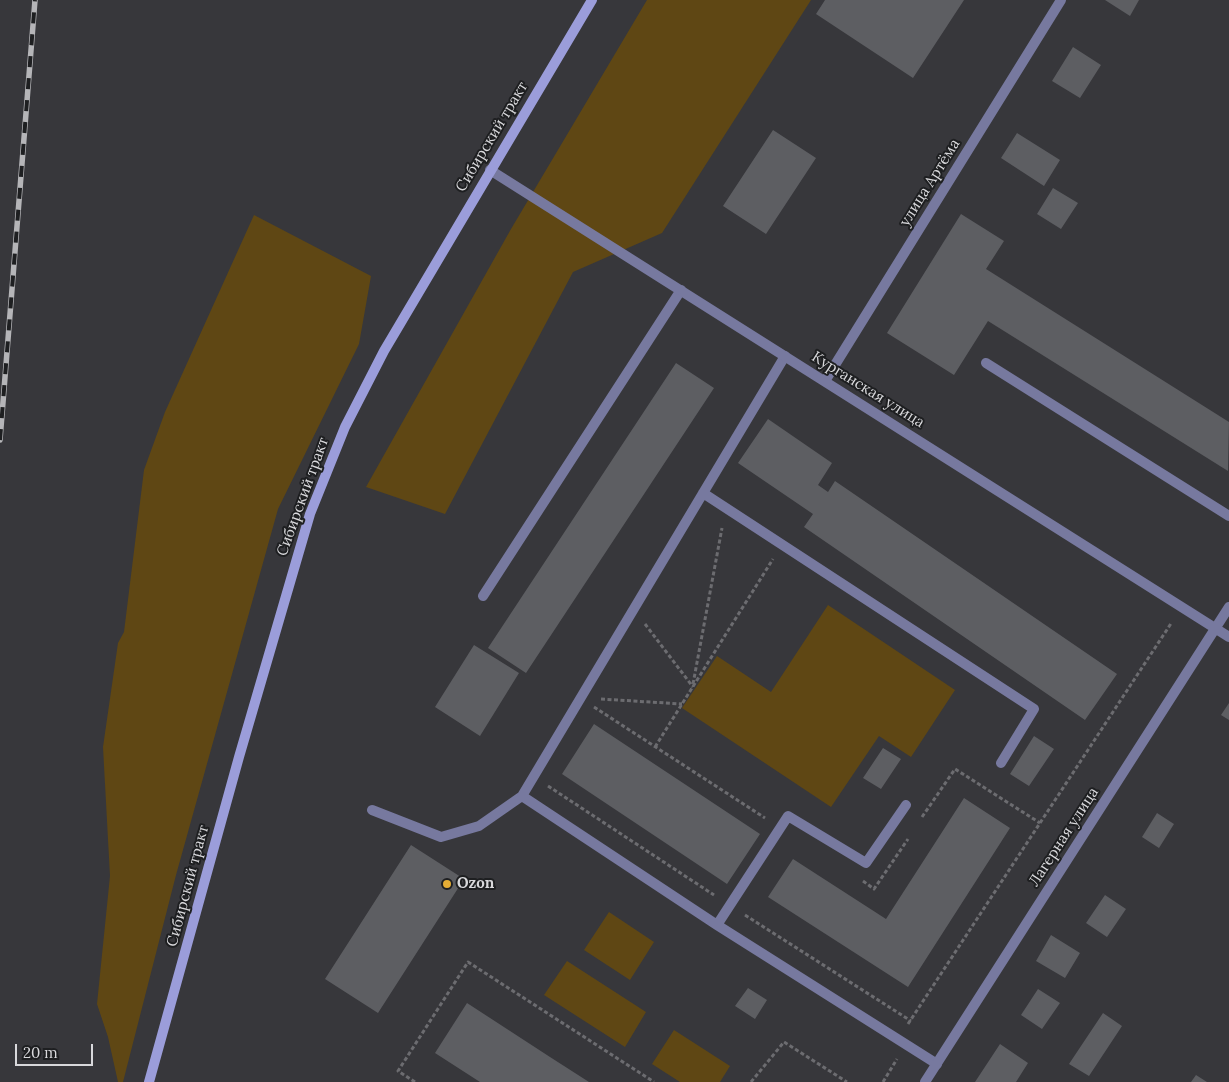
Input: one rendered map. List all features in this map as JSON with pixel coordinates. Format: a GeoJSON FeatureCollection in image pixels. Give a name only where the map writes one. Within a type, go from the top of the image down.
{"type":"FeatureCollection","features":[{"type":"Feature","properties":{"kind":"main road","name":"Сибирский тракт"},"geometry":{"type":"LineString","coordinates":[[149,1082],[239,758],[310,514],[345,427],[384,351],[592,0]]}},
{"type":"Feature","properties":{"kind":"street","name":"улица Артёма"},"geometry":{"type":"LineString","coordinates":[[825,381],[1061,0]]}},
{"type":"Feature","properties":{"kind":"street","name":"Курганская улица"},"geometry":{"type":"LineString","coordinates":[[490,170],[1229,637]]}},
{"type":"Feature","properties":{"kind":"street"},"geometry":{"type":"LineString","coordinates":[[483,596],[681,290]]}},
{"type":"Feature","properties":{"kind":"street"},"geometry":{"type":"LineString","coordinates":[[372,810],[441,837],[479,826],[522,796],[785,356]]}},
{"type":"Feature","properties":{"kind":"street"},"geometry":{"type":"LineString","coordinates":[[986,363],[1229,516]]}},
{"type":"Feature","properties":{"kind":"street"},"geometry":{"type":"LineString","coordinates":[[703,493],[1034,709],[1001,763]]}},
{"type":"Feature","properties":{"kind":"street","name":"Лагерная улица"},"geometry":{"type":"LineString","coordinates":[[925,1082],[1229,607]]}},
{"type":"Feature","properties":{"kind":"street"},"geometry":{"type":"LineString","coordinates":[[522,796],[717,925],[937,1064]]}},
{"type":"Feature","properties":{"kind":"street"},"geometry":{"type":"LineString","coordinates":[[717,925],[788,816],[866,863],[906,806]]}},
{"type":"Feature","properties":{"kind":"path"},"geometry":{"type":"LineString","coordinates":[[693,687],[726,508]]}},
{"type":"Feature","properties":{"kind":"path"},"geometry":{"type":"LineString","coordinates":[[655,747],[782,544]]}},
{"type":"Feature","properties":{"kind":"path"},"geometry":{"type":"LineString","coordinates":[[883,1082],[903,1042],[1040,823],[1182,606]]}},
{"type":"Feature","properties":{"kind":"path"},"geometry":{"type":"LineString","coordinates":[[634,610],[693,687]]}},
{"type":"Feature","properties":{"kind":"path"},"geometry":{"type":"LineString","coordinates":[[581,698],[682,704]]}},
{"type":"Feature","properties":{"kind":"path"},"geometry":{"type":"LineString","coordinates":[[581,698],[780,828]]}},
{"type":"Feature","properties":{"kind":"path"},"geometry":{"type":"LineString","coordinates":[[917,824],[955,769],[1040,823]]}},
{"type":"Feature","properties":{"kind":"path"},"geometry":{"type":"LineString","coordinates":[[858,878],[874,888],[912,832]]}},
{"type":"Feature","properties":{"kind":"path"},"geometry":{"type":"LineString","coordinates":[[415,1082],[398,1071],[468,962],[654,1082]]}},
{"type":"Feature","properties":{"kind":"path"},"geometry":{"type":"LineString","coordinates":[[751,1082],[784,1042],[847,1082]]}},
{"type":"Feature","properties":{"kind":"shaded area"},"geometry":{"type":"Polygon","coordinates":[[[647,0],[811,0],[662,233],[573,272],[445,514],[366,487],[511,229],[647,0]]]}},
{"type":"Feature","properties":{"kind":"shaded area"},"geometry":{"type":"Polygon","coordinates":[[[254,215],[371,276],[359,344],[278,509],[176,875],[123,1082],[118,1082],[108,1037],[97,1004],[110,876],[103,747],[118,643],[124,632],[144,470],[165,412],[254,215]]]}},
{"type":"Feature","properties":{"kind":"shaded area"},"geometry":{"type":"Polygon","coordinates":[[[828,605],[955,690],[911,757],[879,736],[831,807],[682,708],[717,656],[771,692],[828,605]]]}},
{"type":"Feature","properties":{"kind":"shaded area"},"geometry":{"type":"Polygon","coordinates":[[[609,912],[654,942],[630,980],[584,950],[609,912]]]}},
{"type":"Feature","properties":{"kind":"shaded area"},"geometry":{"type":"Polygon","coordinates":[[[567,961],[646,1012],[625,1047],[544,995],[567,961]]]}},
{"type":"Feature","properties":{"kind":"shaded area"},"geometry":{"type":"Polygon","coordinates":[[[674,1030],[730,1066],[720,1082],[680,1082],[652,1064],[674,1030]]]}},
{"type":"Feature","properties":{"kind":"building"},"geometry":{"type":"Polygon","coordinates":[[[825,0],[964,0],[913,78],[816,14],[825,0]]]}},
{"type":"Feature","properties":{"kind":"building"},"geometry":{"type":"Polygon","coordinates":[[[1105,0],[1139,0],[1130,16],[1105,0]]]}},
{"type":"Feature","properties":{"kind":"building"},"geometry":{"type":"Polygon","coordinates":[[[1073,47],[1101,65],[1080,98],[1052,81],[1073,47]]]}},
{"type":"Feature","properties":{"kind":"building"},"geometry":{"type":"Polygon","coordinates":[[[773,130],[816,158],[766,234],[723,206],[773,130]]]}},
{"type":"Feature","properties":{"kind":"building"},"geometry":{"type":"Polygon","coordinates":[[[1017,133],[1060,160],[1044,186],[1001,158],[1017,133]]]}},
{"type":"Feature","properties":{"kind":"building"},"geometry":{"type":"Polygon","coordinates":[[[1053,188],[1078,203],[1061,229],[1037,214],[1053,188]]]}},
{"type":"Feature","properties":{"kind":"building"},"geometry":{"type":"Polygon","coordinates":[[[961,214],[1004,241],[986,269],[1229,422],[1228,471],[988,321],[954,375],[887,333],[961,214]]]}},
{"type":"Feature","properties":{"kind":"building"},"geometry":{"type":"Polygon","coordinates":[[[676,363],[714,388],[526,673],[488,648],[676,363]]]}},
{"type":"Feature","properties":{"kind":"building"},"geometry":{"type":"Polygon","coordinates":[[[768,419],[832,463],[818,485],[828,492],[835,481],[1117,674],[1085,720],[804,527],[813,514],[738,463],[768,419]]]}},
{"type":"Feature","properties":{"kind":"building"},"geometry":{"type":"Polygon","coordinates":[[[474,645],[519,673],[480,736],[435,707],[474,645]]]}},
{"type":"Feature","properties":{"kind":"building"},"geometry":{"type":"Polygon","coordinates":[[[1229,703],[1229,720],[1221,715],[1229,703]]]}},
{"type":"Feature","properties":{"kind":"building"},"geometry":{"type":"Polygon","coordinates":[[[594,724],[760,834],[727,884],[562,774],[594,724]]]}},
{"type":"Feature","properties":{"kind":"building"},"geometry":{"type":"Polygon","coordinates":[[[1034,736],[1054,749],[1029,786],[1010,774],[1034,736]]]}},
{"type":"Feature","properties":{"kind":"building"},"geometry":{"type":"Polygon","coordinates":[[[883,748],[901,759],[881,789],[863,778],[883,748]]]}},
{"type":"Feature","properties":{"kind":"building"},"geometry":{"type":"Polygon","coordinates":[[[964,798],[1010,828],[908,987],[768,897],[793,859],[886,919],[964,798]]]}},
{"type":"Feature","properties":{"kind":"building"},"geometry":{"type":"Polygon","coordinates":[[[1157,813],[1174,824],[1159,848],[1142,837],[1157,813]]]}},
{"type":"Feature","properties":{"kind":"building"},"geometry":{"type":"Polygon","coordinates":[[[411,845],[464,879],[378,1013],[325,979],[411,845]]]}},
{"type":"Feature","properties":{"kind":"building"},"geometry":{"type":"Polygon","coordinates":[[[1105,895],[1126,909],[1107,937],[1086,923],[1105,895]]]}},
{"type":"Feature","properties":{"kind":"building"},"geometry":{"type":"Polygon","coordinates":[[[1051,935],[1080,953],[1065,978],[1036,961],[1051,935]]]}},
{"type":"Feature","properties":{"kind":"building"},"geometry":{"type":"Polygon","coordinates":[[[748,988],[767,1000],[755,1019],[735,1006],[748,988]]]}},
{"type":"Feature","properties":{"kind":"building"},"geometry":{"type":"Polygon","coordinates":[[[1038,989],[1060,1003],[1042,1029],[1021,1015],[1038,989]]]}},
{"type":"Feature","properties":{"kind":"building"},"geometry":{"type":"Polygon","coordinates":[[[467,1003],[589,1082],[480,1082],[435,1053],[467,1003]]]}},
{"type":"Feature","properties":{"kind":"building"},"geometry":{"type":"Polygon","coordinates":[[[1103,1013],[1122,1026],[1089,1076],[1069,1064],[1103,1013]]]}},
{"type":"Feature","properties":{"kind":"building"},"geometry":{"type":"Polygon","coordinates":[[[1000,1044],[1028,1063],[1016,1082],[975,1082],[1000,1044]]]}},
{"type":"Feature","properties":{"kind":"building"},"geometry":{"type":"Polygon","coordinates":[[[1196,1075],[1207,1082],[1191,1082],[1196,1075]]]}},
{"type":"Feature","properties":{"kind":"railway"},"geometry":{"type":"LineString","coordinates":[[0,440],[35,0]]}},
{"type":"Feature","properties":{"kind":"place","name":"Ozon"},"geometry":{"type":"Point","coordinates":[447,884]}}]}
